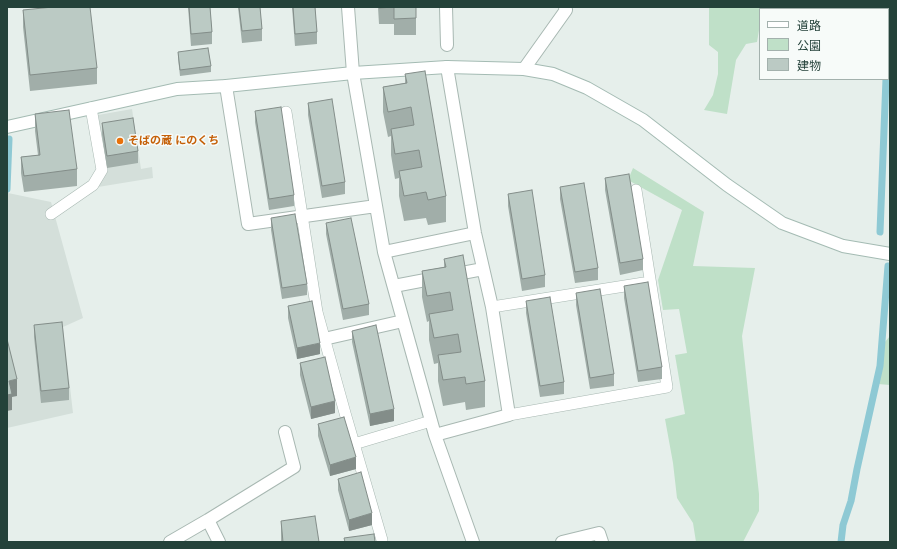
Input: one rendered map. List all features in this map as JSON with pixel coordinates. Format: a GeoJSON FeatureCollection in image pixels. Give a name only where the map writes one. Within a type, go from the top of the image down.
{"type":"FeatureCollection","features":[{"type":"Feature","properties":{"kind":"street"},"geometry":{"type":"LineString","coordinates":[[348,7],[352,73],[384,252],[435,435],[473,542]]}},
{"type":"Feature","properties":{"kind":"street"},"geometry":{"type":"LineString","coordinates":[[446,7],[447,45]]}},
{"type":"Feature","properties":{"kind":"street"},"geometry":{"type":"LineString","coordinates":[[524,69],[566,10],[565,7]]}},
{"type":"Feature","properties":{"kind":"street"},"geometry":{"type":"LineString","coordinates":[[435,435],[509,415],[492,307],[475,233],[447,67]]}},
{"type":"Feature","properties":{"kind":"street"},"geometry":{"type":"LineString","coordinates":[[7,127],[177,89],[226,86],[352,73],[447,67],[524,69],[553,74],[587,88],[643,120],[727,185],[782,223],[843,246],[890,254],[890,251]]}},
{"type":"Feature","properties":{"kind":"street"},"geometry":{"type":"LineString","coordinates":[[226,86],[248,224],[376,206]]}},
{"type":"Feature","properties":{"kind":"street"},"geometry":{"type":"LineString","coordinates":[[384,252],[475,233]]}},
{"type":"Feature","properties":{"kind":"street"},"geometry":{"type":"LineString","coordinates":[[394,286],[483,269]]}},
{"type":"Feature","properties":{"kind":"street"},"geometry":{"type":"LineString","coordinates":[[324,339],[403,321]]}},
{"type":"Feature","properties":{"kind":"street"},"geometry":{"type":"LineString","coordinates":[[170,542],[294,467],[285,432]]}},
{"type":"Feature","properties":{"kind":"street"},"geometry":{"type":"LineString","coordinates":[[208,520],[219,542]]}},
{"type":"Feature","properties":{"kind":"street"},"geometry":{"type":"LineString","coordinates":[[562,542],[599,533],[602,542]]}},
{"type":"Feature","properties":{"kind":"lane"},"geometry":{"type":"LineString","coordinates":[[51,214],[93,185],[102,170],[91,108]]}},
{"type":"Feature","properties":{"kind":"lane"},"geometry":{"type":"LineString","coordinates":[[286,112],[317,312],[382,540]]}},
{"type":"Feature","properties":{"kind":"lane"},"geometry":{"type":"LineString","coordinates":[[509,415],[667,387],[636,190]]}},
{"type":"Feature","properties":{"kind":"lane"},"geometry":{"type":"LineString","coordinates":[[492,307],[650,282]]}},
{"type":"Feature","properties":{"kind":"lane"},"geometry":{"type":"LineString","coordinates":[[354,444],[431,421]]}},
{"type":"Feature","properties":{"kind":"shaded area","name":"そばの蔵 にのくち"},"geometry":{"type":"Polygon","coordinates":[[[132,109],[141,169],[152,167],[153,178],[98,187],[107,172],[98,115],[132,109]]]}},
{"type":"Feature","properties":{"kind":"shaded area"},"geometry":{"type":"Polygon","coordinates":[[[7,194],[51,202],[83,318],[63,327],[73,413],[7,428],[7,194]]]}},
{"type":"Feature","properties":{"kind":"green space"},"geometry":{"type":"Polygon","coordinates":[[[709,7],[763,7],[759,8],[759,30],[757,42],[746,44],[736,60],[727,114],[704,110],[713,95],[718,74],[718,52],[709,45],[709,7]]]}},
{"type":"Feature","properties":{"kind":"green space"},"geometry":{"type":"Polygon","coordinates":[[[633,168],[704,212],[693,266],[755,268],[742,336],[759,494],[759,511],[743,542],[696,542],[693,523],[677,498],[673,463],[665,419],[685,414],[675,355],[687,353],[679,309],[663,310],[658,280],[682,210],[628,180],[633,168]]]}},
{"type":"Feature","properties":{"kind":"green space"},"geometry":{"type":"Polygon","coordinates":[[[890,336],[890,385],[878,384],[884,343],[890,336]]]}},
{"type":"Feature","properties":{"kind":"building"},"geometry":{"type":"Polygon","coordinates":[[[53,7],[90,7],[97,68],[30,75],[23,10],[53,7]]]}},
{"type":"Feature","properties":{"kind":"building"},"geometry":{"type":"Polygon","coordinates":[[[189,7],[210,7],[212,32],[191,34],[189,7]]]}},
{"type":"Feature","properties":{"kind":"building"},"geometry":{"type":"Polygon","coordinates":[[[239,7],[260,7],[262,29],[242,31],[239,7]]]}},
{"type":"Feature","properties":{"kind":"building"},"geometry":{"type":"Polygon","coordinates":[[[293,7],[315,7],[317,32],[295,34],[293,7]]]}},
{"type":"Feature","properties":{"kind":"building"},"geometry":{"type":"Polygon","coordinates":[[[394,7],[416,7],[416,18],[394,19],[394,7]]]}},
{"type":"Feature","properties":{"kind":"building"},"geometry":{"type":"Polygon","coordinates":[[[208,48],[211,66],[180,70],[178,52],[208,48]]]}},
{"type":"Feature","properties":{"kind":"building"},"geometry":{"type":"Polygon","coordinates":[[[425,71],[446,196],[428,200],[426,192],[404,196],[399,171],[422,167],[419,150],[395,154],[391,129],[414,125],[411,107],[388,112],[383,87],[407,83],[405,74],[425,71]]]}},
{"type":"Feature","properties":{"kind":"building"},"geometry":{"type":"Polygon","coordinates":[[[332,99],[345,182],[322,186],[308,103],[332,99]]]}},
{"type":"Feature","properties":{"kind":"building"},"geometry":{"type":"Polygon","coordinates":[[[281,107],[294,195],[269,199],[255,111],[281,107]]]}},
{"type":"Feature","properties":{"kind":"building"},"geometry":{"type":"Polygon","coordinates":[[[69,110],[77,169],[24,176],[21,157],[40,155],[35,114],[69,110]]]}},
{"type":"Feature","properties":{"kind":"building"},"geometry":{"type":"Polygon","coordinates":[[[133,118],[138,151],[107,156],[102,123],[133,118]]]}},
{"type":"Feature","properties":{"kind":"building"},"geometry":{"type":"Polygon","coordinates":[[[629,174],[643,259],[620,263],[605,178],[629,174]]]}},
{"type":"Feature","properties":{"kind":"building"},"geometry":{"type":"Polygon","coordinates":[[[584,183],[598,268],[575,272],[560,187],[584,183]]]}},
{"type":"Feature","properties":{"kind":"building"},"geometry":{"type":"Polygon","coordinates":[[[532,190],[545,275],[522,279],[508,194],[532,190]]]}},
{"type":"Feature","properties":{"kind":"building"},"geometry":{"type":"Polygon","coordinates":[[[295,214],[307,284],[282,288],[271,218],[295,214]]]}},
{"type":"Feature","properties":{"kind":"building"},"geometry":{"type":"Polygon","coordinates":[[[351,218],[369,304],[343,309],[326,223],[351,218]]]}},
{"type":"Feature","properties":{"kind":"building"},"geometry":{"type":"Polygon","coordinates":[[[463,255],[485,381],[466,384],[465,377],[443,380],[438,355],[461,352],[458,334],[434,338],[429,314],[453,310],[450,292],[427,296],[422,271],[446,267],[444,259],[463,255]]]}},
{"type":"Feature","properties":{"kind":"building"},"geometry":{"type":"Polygon","coordinates":[[[648,282],[662,367],[638,371],[624,286],[648,282]]]}},
{"type":"Feature","properties":{"kind":"building"},"geometry":{"type":"Polygon","coordinates":[[[600,289],[614,374],[590,378],[576,293],[600,289]]]}},
{"type":"Feature","properties":{"kind":"building"},"geometry":{"type":"Polygon","coordinates":[[[550,297],[564,382],[540,386],[526,301],[550,297]]]}},
{"type":"Feature","properties":{"kind":"building"},"geometry":{"type":"Polygon","coordinates":[[[312,301],[320,343],[297,348],[288,306],[312,301]]]}},
{"type":"Feature","properties":{"kind":"building"},"geometry":{"type":"Polygon","coordinates":[[[62,322],[69,388],[41,391],[34,325],[62,322]]]}},
{"type":"Feature","properties":{"kind":"building"},"geometry":{"type":"Polygon","coordinates":[[[376,325],[394,409],[370,414],[352,331],[376,325]]]}},
{"type":"Feature","properties":{"kind":"building"},"geometry":{"type":"Polygon","coordinates":[[[7,339],[17,379],[9,381],[12,394],[7,395],[7,339]]]}},
{"type":"Feature","properties":{"kind":"building"},"geometry":{"type":"Polygon","coordinates":[[[325,357],[335,401],[311,407],[300,363],[325,357]]]}},
{"type":"Feature","properties":{"kind":"building"},"geometry":{"type":"Polygon","coordinates":[[[344,417],[356,457],[330,465],[318,424],[344,417]]]}},
{"type":"Feature","properties":{"kind":"building"},"geometry":{"type":"Polygon","coordinates":[[[361,472],[372,513],[349,520],[338,479],[361,472]]]}},
{"type":"Feature","properties":{"kind":"building"},"geometry":{"type":"Polygon","coordinates":[[[315,516],[319,542],[283,542],[281,521],[315,516]]]}},
{"type":"Feature","properties":{"kind":"building"},"geometry":{"type":"Polygon","coordinates":[[[374,534],[375,542],[345,542],[344,538],[374,534]]]}},
{"type":"Feature","properties":{"kind":"waterway"},"geometry":{"type":"LineString","coordinates":[[889,54],[890,45]]}},
{"type":"Feature","properties":{"kind":"waterway"},"geometry":{"type":"LineString","coordinates":[[880,232],[886,80]]}},
{"type":"Feature","properties":{"kind":"waterway"},"geometry":{"type":"LineString","coordinates":[[7,189],[9,139]]}},
{"type":"Feature","properties":{"kind":"waterway"},"geometry":{"type":"LineString","coordinates":[[841,542],[843,525],[851,501],[880,366],[888,266]]}},
{"type":"Feature","properties":{"kind":"place","name":"そばの蔵 にのくち"},"geometry":{"type":"Point","coordinates":[120,141]}}]}
